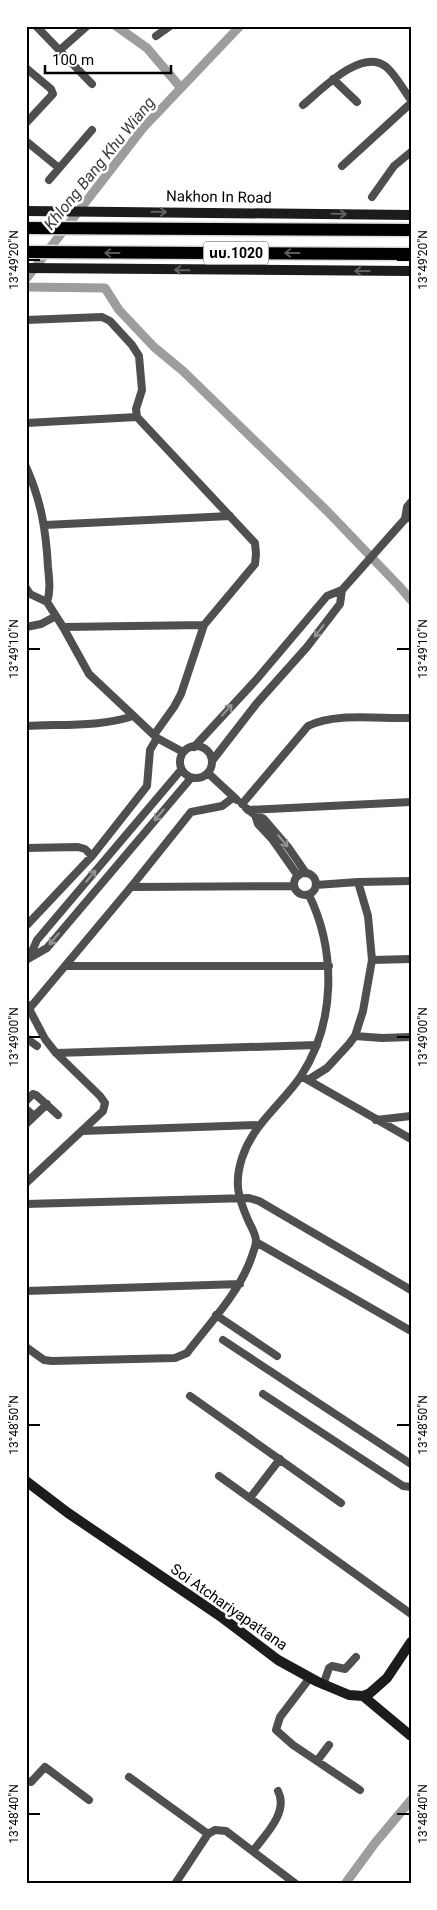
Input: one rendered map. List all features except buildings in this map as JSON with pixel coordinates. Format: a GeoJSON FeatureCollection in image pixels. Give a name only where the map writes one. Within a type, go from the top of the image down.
{"type":"FeatureCollection","features":[{"type":"Feature","properties":{"kind":"main road","name":"Nakhon In Road"},"geometry":{"type":"LineString","coordinates":[[26,211],[411,215]]}},
{"type":"Feature","properties":{"kind":"main road","name":"นบ.1020"},"geometry":{"type":"LineString","coordinates":[[26,228],[394,230],[411,228]]}},
{"type":"Feature","properties":{"kind":"main road","name":"นบ.1020"},"geometry":{"type":"LineString","coordinates":[[26,252],[411,254]]}},
{"type":"Feature","properties":{"kind":"main road","name":"นบ.1020"},"geometry":{"type":"LineString","coordinates":[[26,268],[411,271]]}},
{"type":"Feature","properties":{"kind":"main road","name":"Soi Atchariyapattana"},"geometry":{"type":"LineString","coordinates":[[26,1481],[68,1513],[220,1616],[278,1660],[323,1685],[349,1694],[363,1696]]}},
{"type":"Feature","properties":{"kind":"main road"},"geometry":{"type":"LineString","coordinates":[[411,1642],[387,1678],[370,1693],[363,1696],[411,1736]]}},
{"type":"Feature","properties":{"kind":"street"},"geometry":{"type":"LineString","coordinates":[[36,26],[92,84]]}},
{"type":"Feature","properties":{"kind":"street"},"geometry":{"type":"LineString","coordinates":[[60,50],[87,26]]}},
{"type":"Feature","properties":{"kind":"street"},"geometry":{"type":"LineString","coordinates":[[156,36],[170,26]]}},
{"type":"Feature","properties":{"kind":"street"},"geometry":{"type":"LineString","coordinates":[[303,106],[333,79],[355,66],[370,60],[386,66],[411,101],[342,166]]}},
{"type":"Feature","properties":{"kind":"street"},"geometry":{"type":"LineString","coordinates":[[26,68],[51,89],[53,94],[26,123]]}},
{"type":"Feature","properties":{"kind":"street"},"geometry":{"type":"LineString","coordinates":[[333,79],[357,102]]}},
{"type":"Feature","properties":{"kind":"street"},"geometry":{"type":"LineString","coordinates":[[49,180],[92,130]]}},
{"type":"Feature","properties":{"kind":"street"},"geometry":{"type":"LineString","coordinates":[[26,141],[59,168]]}},
{"type":"Feature","properties":{"kind":"street"},"geometry":{"type":"LineString","coordinates":[[372,197],[394,166],[411,152]]}},
{"type":"Feature","properties":{"kind":"street"},"geometry":{"type":"LineString","coordinates":[[26,320],[102,317],[110,320],[139,356],[142,390],[136,410],[137,417],[255,544],[256,554],[254,564],[204,625],[181,694],[150,750],[147,786],[92,856],[26,926]]}},
{"type":"Feature","properties":{"kind":"street"},"geometry":{"type":"LineString","coordinates":[[26,423],[137,417]]}},
{"type":"Feature","properties":{"kind":"street"},"geometry":{"type":"LineString","coordinates":[[26,467],[35,487],[45,525],[50,586],[47,602]]}},
{"type":"Feature","properties":{"kind":"street"},"geometry":{"type":"LineString","coordinates":[[342,590],[340,604],[307,646],[257,703],[212,761],[208,773],[197,778],[191,778],[182,770],[180,764],[184,752],[194,747],[327,596],[342,590],[408,518],[407,506],[411,502]]}},
{"type":"Feature","properties":{"kind":"street"},"geometry":{"type":"LineString","coordinates":[[45,525],[230,516]]}},
{"type":"Feature","properties":{"kind":"street"},"geometry":{"type":"LineString","coordinates":[[26,588],[30,594],[47,602],[63,627],[88,674],[156,737],[184,752]]}},
{"type":"Feature","properties":{"kind":"street"},"geometry":{"type":"LineString","coordinates":[[26,627],[41,624],[56,616]]}},
{"type":"Feature","properties":{"kind":"street"},"geometry":{"type":"LineString","coordinates":[[63,627],[204,625]]}},
{"type":"Feature","properties":{"kind":"street"},"geometry":{"type":"LineString","coordinates":[[293,636],[307,646]]}},
{"type":"Feature","properties":{"kind":"street"},"geometry":{"type":"LineString","coordinates":[[244,692],[257,703]]}},
{"type":"Feature","properties":{"kind":"street"},"geometry":{"type":"LineString","coordinates":[[26,726],[95,723],[122,720],[134,716]]}},
{"type":"Feature","properties":{"kind":"street"},"geometry":{"type":"LineString","coordinates":[[245,807],[308,726],[317,722],[340,718],[411,718]]}},
{"type":"Feature","properties":{"kind":"street"},"geometry":{"type":"LineString","coordinates":[[194,747],[206,750],[212,761]]}},
{"type":"Feature","properties":{"kind":"street"},"geometry":{"type":"LineString","coordinates":[[28,958],[37,940],[182,770]]}},
{"type":"Feature","properties":{"kind":"street"},"geometry":{"type":"LineString","coordinates":[[208,773],[254,816],[258,824],[302,875],[313,877],[316,885],[309,895]]}},
{"type":"Feature","properties":{"kind":"street"},"geometry":{"type":"LineString","coordinates":[[28,958],[47,948],[191,778]]}},
{"type":"Feature","properties":{"kind":"street"},"geometry":{"type":"LineString","coordinates":[[26,1183],[103,1111],[105,1103],[56,1053],[45,1039],[28,1006],[65,966],[191,812],[222,806],[234,797]]}},
{"type":"Feature","properties":{"kind":"street"},"geometry":{"type":"LineString","coordinates":[[245,807],[411,802]]}},
{"type":"Feature","properties":{"kind":"street"},"geometry":{"type":"LineString","coordinates":[[26,848],[78,847],[85,849],[92,856]]}},
{"type":"Feature","properties":{"kind":"street"},"geometry":{"type":"LineString","coordinates":[[107,858],[116,866]]}},
{"type":"Feature","properties":{"kind":"street"},"geometry":{"type":"LineString","coordinates":[[294,886],[302,875]]}},
{"type":"Feature","properties":{"kind":"street"},"geometry":{"type":"LineString","coordinates":[[316,885],[411,881]]}},
{"type":"Feature","properties":{"kind":"street"},"geometry":{"type":"LineString","coordinates":[[304,1078],[327,1068],[355,1036],[363,1010],[372,960],[368,916],[358,882]]}},
{"type":"Feature","properties":{"kind":"street"},"geometry":{"type":"LineString","coordinates":[[131,887],[294,886]]}},
{"type":"Feature","properties":{"kind":"street"},"geometry":{"type":"LineString","coordinates":[[294,886],[300,894],[309,895]]}},
{"type":"Feature","properties":{"kind":"street"},"geometry":{"type":"LineString","coordinates":[[26,1347],[44,1360],[52,1361],[175,1358],[185,1355],[240,1284],[247,1270],[256,1242],[254,1233],[238,1198],[237,1186],[241,1160],[259,1125],[304,1078],[317,1045],[328,1004],[329,966],[317,913],[309,895]]}},
{"type":"Feature","properties":{"kind":"street"},"geometry":{"type":"LineString","coordinates":[[372,960],[411,959]]}},
{"type":"Feature","properties":{"kind":"street"},"geometry":{"type":"LineString","coordinates":[[65,966],[329,966]]}},
{"type":"Feature","properties":{"kind":"street"},"geometry":{"type":"LineString","coordinates":[[355,1036],[382,1038],[411,1037]]}},
{"type":"Feature","properties":{"kind":"street"},"geometry":{"type":"LineString","coordinates":[[26,1038],[37,1046]]}},
{"type":"Feature","properties":{"kind":"street"},"geometry":{"type":"LineString","coordinates":[[56,1053],[317,1045]]}},
{"type":"Feature","properties":{"kind":"street"},"geometry":{"type":"LineString","coordinates":[[304,1078],[411,1139]]}},
{"type":"Feature","properties":{"kind":"street"},"geometry":{"type":"LineString","coordinates":[[26,1101],[35,1094],[58,1115]]}},
{"type":"Feature","properties":{"kind":"street"},"geometry":{"type":"LineString","coordinates":[[26,1124],[46,1104]]}},
{"type":"Feature","properties":{"kind":"street"},"geometry":{"type":"LineString","coordinates":[[26,1109],[34,1116]]}},
{"type":"Feature","properties":{"kind":"street"},"geometry":{"type":"LineString","coordinates":[[376,1120],[411,1116]]}},
{"type":"Feature","properties":{"kind":"street"},"geometry":{"type":"LineString","coordinates":[[82,1131],[259,1125]]}},
{"type":"Feature","properties":{"kind":"street"},"geometry":{"type":"LineString","coordinates":[[26,1204],[238,1198],[259,1201],[411,1290]]}},
{"type":"Feature","properties":{"kind":"street"},"geometry":{"type":"LineString","coordinates":[[256,1242],[411,1331]]}},
{"type":"Feature","properties":{"kind":"street"},"geometry":{"type":"LineString","coordinates":[[26,1291],[240,1284]]}},
{"type":"Feature","properties":{"kind":"street"},"geometry":{"type":"LineString","coordinates":[[216,1315],[277,1356]]}},
{"type":"Feature","properties":{"kind":"street"},"geometry":{"type":"LineString","coordinates":[[223,1340],[411,1464]]}},
{"type":"Feature","properties":{"kind":"street"},"geometry":{"type":"LineString","coordinates":[[263,1394],[402,1486],[411,1487]]}},
{"type":"Feature","properties":{"kind":"street"},"geometry":{"type":"LineString","coordinates":[[190,1396],[341,1503]]}},
{"type":"Feature","properties":{"kind":"street"},"geometry":{"type":"LineString","coordinates":[[250,1498],[280,1459]]}},
{"type":"Feature","properties":{"kind":"street"},"geometry":{"type":"LineString","coordinates":[[219,1476],[411,1614]]}},
{"type":"Feature","properties":{"kind":"street"},"geometry":{"type":"LineString","coordinates":[[323,1685],[329,1668],[332,1666],[345,1669],[356,1658]]}},
{"type":"Feature","properties":{"kind":"street"},"geometry":{"type":"LineString","coordinates":[[309,1678],[280,1717],[276,1730],[293,1745],[360,1790]]}},
{"type":"Feature","properties":{"kind":"street"},"geometry":{"type":"LineString","coordinates":[[317,1761],[329,1745]]}},
{"type":"Feature","properties":{"kind":"street"},"geometry":{"type":"LineString","coordinates":[[26,1782],[31,1782],[45,1767],[89,1800]]}},
{"type":"Feature","properties":{"kind":"street"},"geometry":{"type":"LineString","coordinates":[[129,1777],[208,1834]]}},
{"type":"Feature","properties":{"kind":"street"},"geometry":{"type":"LineString","coordinates":[[253,1851],[280,1814],[280,1794],[278,1791]]}},
{"type":"Feature","properties":{"kind":"street"},"geometry":{"type":"LineString","coordinates":[[175,1884],[208,1834],[215,1830],[226,1831],[296,1884]]}},
{"type":"Feature","properties":{"kind":"waterway"},"geometry":{"type":"LineString","coordinates":[[116,26],[147,48],[181,88]]}},
{"type":"Feature","properties":{"kind":"waterway","name":"Khlong Bang Khu Wiang"},"geometry":{"type":"LineString","coordinates":[[26,279],[143,128],[240,26]]}},
{"type":"Feature","properties":{"kind":"waterway"},"geometry":{"type":"LineString","coordinates":[[26,287],[105,288],[119,310],[154,347],[183,371],[327,511],[411,600]]}},
{"type":"Feature","properties":{"kind":"waterway"},"geometry":{"type":"LineString","coordinates":[[345,1884],[375,1843],[411,1800]]}}]}
